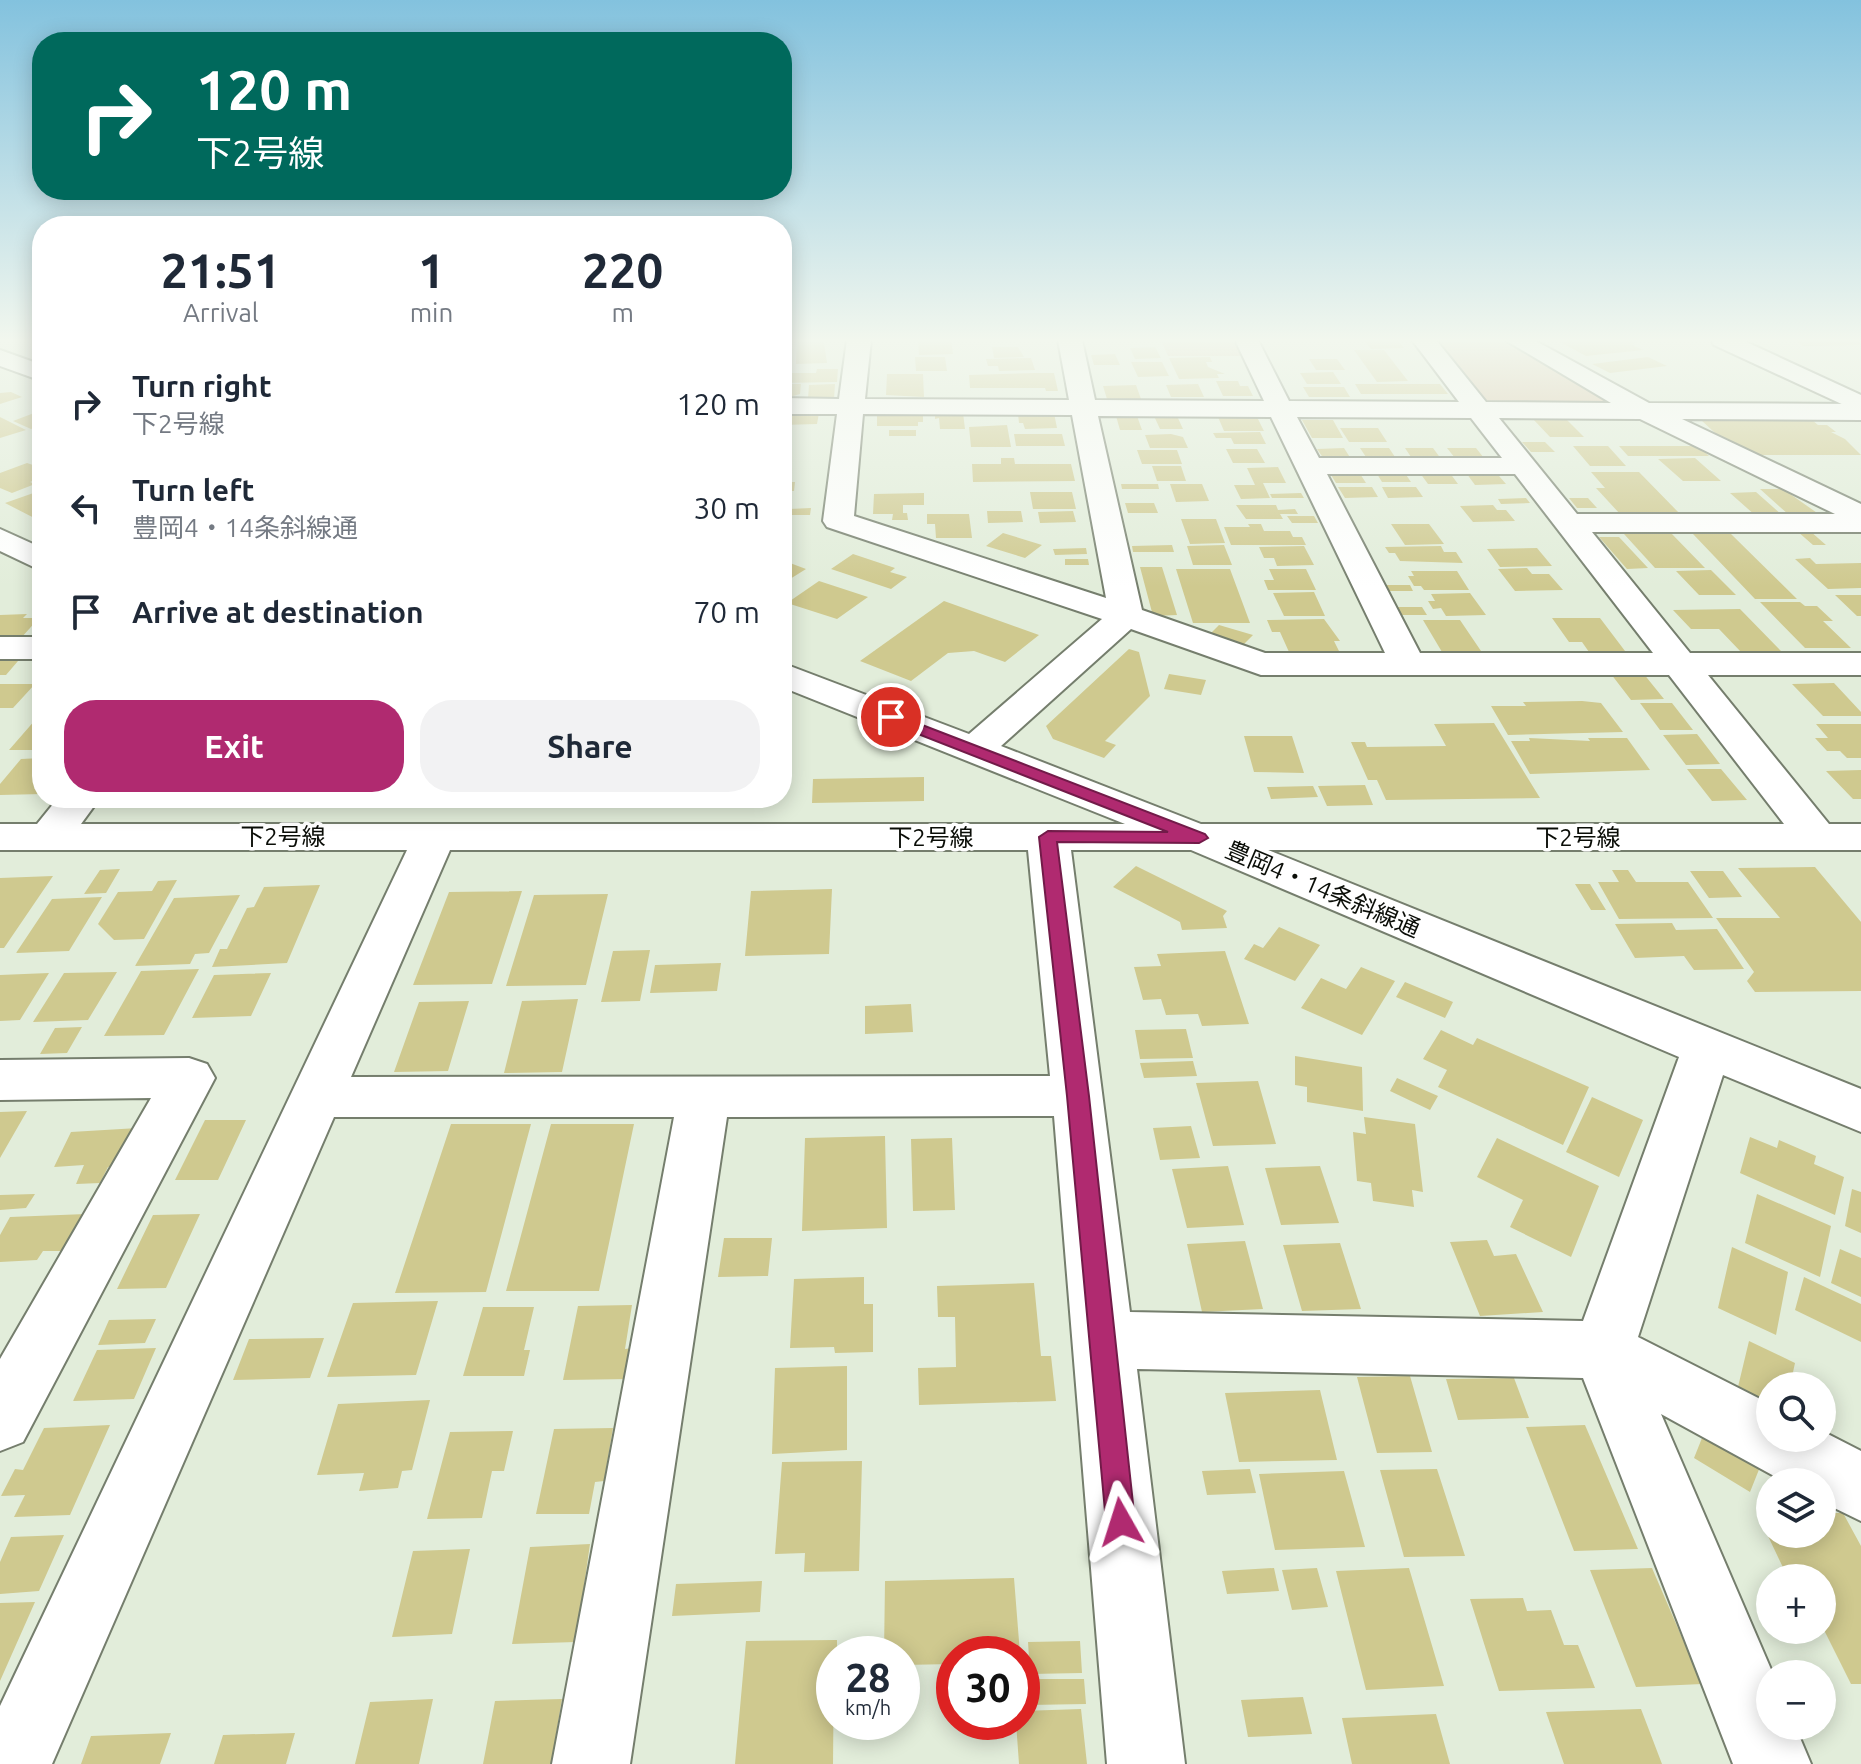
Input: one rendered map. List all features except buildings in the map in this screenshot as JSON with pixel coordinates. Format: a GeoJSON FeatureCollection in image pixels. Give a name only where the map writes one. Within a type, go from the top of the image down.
{"type":"FeatureCollection","features":[{"type":"Feature","properties":{"kind":"street"},"geometry":{"type":"LineString","coordinates":[[850,422],[838,521],[1261,664],[1861,664]]}},
{"type":"Feature","properties":{"kind":"street"},"geometry":{"type":"LineString","coordinates":[[1086,422],[1126,616]]}},
{"type":"Feature","properties":{"kind":"street"},"geometry":{"type":"LineString","coordinates":[[1287,422],[1408,665]]}},
{"type":"Feature","properties":{"kind":"street"},"geometry":{"type":"LineString","coordinates":[[1490,422],[1817,837]]}},
{"type":"Feature","properties":{"kind":"street"},"geometry":{"type":"LineString","coordinates":[[1669,422],[1861,515]]}},
{"type":"Feature","properties":{"kind":"street"},"geometry":{"type":"LineString","coordinates":[[1311,466],[1525,466]]}},
{"type":"Feature","properties":{"kind":"street"},"geometry":{"type":"LineString","coordinates":[[1568,523],[1861,523]]}},
{"type":"Feature","properties":{"kind":"street"},"geometry":{"type":"LineString","coordinates":[[0,538],[32,556]]}},
{"type":"Feature","properties":{"kind":"street"},"geometry":{"type":"LineString","coordinates":[[973,750],[1126,616]]}},
{"type":"Feature","properties":{"kind":"street"},"geometry":{"type":"LineString","coordinates":[[0,648],[32,648]]}},
{"type":"Feature","properties":{"kind":"street","name":"豊岡4・14条斜線通"},"geometry":{"type":"LineString","coordinates":[[792,678],[1199,838],[1861,1111]]}},
{"type":"Feature","properties":{"kind":"street"},"geometry":{"type":"LineString","coordinates":[[49,837],[72,808]]}},
{"type":"Feature","properties":{"kind":"street"},"geometry":{"type":"LineString","coordinates":[[13,1764],[435,836]]}},
{"type":"Feature","properties":{"kind":"street","name":"下2号線"},"geometry":{"type":"LineString","coordinates":[[0,837],[1861,837]]}},
{"type":"Feature","properties":{"kind":"street"},"geometry":{"type":"LineString","coordinates":[[1048,837],[1078,1096],[1146,1764]]}},
{"type":"Feature","properties":{"kind":"street"},"geometry":{"type":"LineString","coordinates":[[1707,1048],[1603,1350],[1772,1764]]}},
{"type":"Feature","properties":{"kind":"street"},"geometry":{"type":"LineString","coordinates":[[0,1080],[189,1078],[0,1420]]}},
{"type":"Feature","properties":{"kind":"street"},"geometry":{"type":"LineString","coordinates":[[591,1764],[704,1095]]}},
{"type":"Feature","properties":{"kind":"street"},"geometry":{"type":"LineString","coordinates":[[315,1097],[1078,1096]]}},
{"type":"Feature","properties":{"kind":"street"},"geometry":{"type":"LineString","coordinates":[[1102,1340],[1603,1350],[1861,1487]]}},
{"type":"Feature","properties":{"kind":"route"},"geometry":{"type":"LineString","coordinates":[[891,717],[1199,838],[1048,837],[1121,1522]]}}]}
